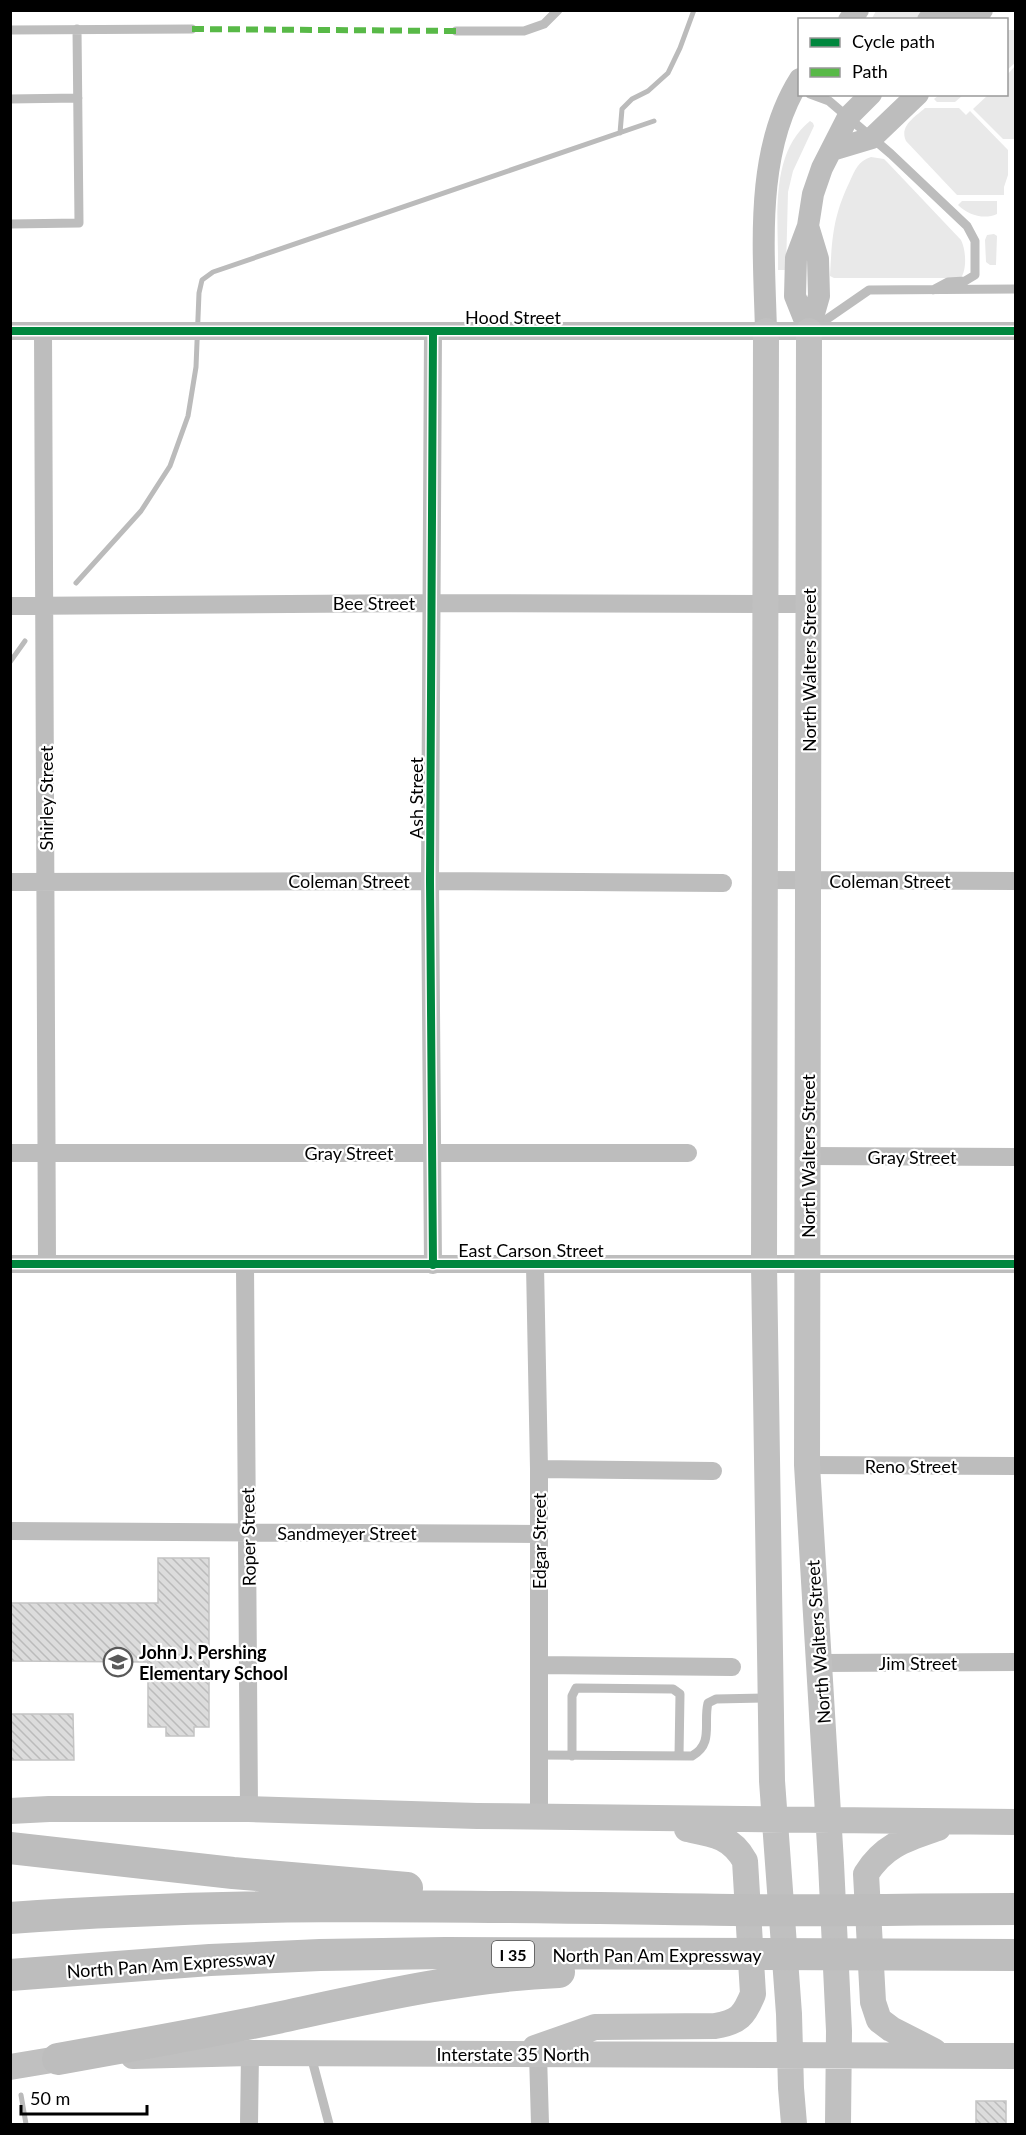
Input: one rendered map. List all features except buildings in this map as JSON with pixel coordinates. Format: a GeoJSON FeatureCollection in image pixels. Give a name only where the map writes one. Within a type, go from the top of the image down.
{"type":"FeatureCollection","features":[{"type":"Feature","properties":{"kind":"highway"},"geometry":{"type":"LineString","coordinates":[[10,1848],[233,1873],[396,1887],[737,1910]]}},
{"type":"Feature","properties":{"kind":"highway"},"geometry":{"type":"LineString","coordinates":[[10,1918],[113,1911],[362,1906],[737,1910],[1016,1909]]}},
{"type":"Feature","properties":{"kind":"highway","name":"North Pan Am Expressway"},"geometry":{"type":"LineString","coordinates":[[10,1975],[210,1960],[320,1955],[445,1953],[732,1956],[1016,1955]]}},
{"type":"Feature","properties":{"kind":"highway"},"geometry":{"type":"LineString","coordinates":[[58,2059],[177,2038],[441,1984],[732,1956]]}},
{"type":"Feature","properties":{"kind":"main road"},"geometry":{"type":"LineString","coordinates":[[766,331],[764,1265],[772,1781],[794,2124]]}},
{"type":"Feature","properties":{"kind":"main road","name":"North Walters Street"},"geometry":{"type":"LineString","coordinates":[[809,331],[807,1465],[829,1829],[839,2043],[838,2124]]}},
{"type":"Feature","properties":{"kind":"main road"},"geometry":{"type":"LineString","coordinates":[[10,1811],[249,1809],[634,1818],[776,1830],[956,1822],[1016,1822]]}},
{"type":"Feature","properties":{"kind":"main road"},"geometry":{"type":"LineString","coordinates":[[528,2054],[595,2027],[715,2026],[739,2019],[746,2010],[753,1994],[745,1861],[738,1849],[721,1837],[634,1818]]}},
{"type":"Feature","properties":{"kind":"main road"},"geometry":{"type":"LineString","coordinates":[[943,2055],[891,2029],[879,2020],[873,2002],[866,1874],[874,1861],[900,1841],[956,1822]]}},
{"type":"Feature","properties":{"kind":"main road","name":"Interstate 35 North"},"geometry":{"type":"LineString","coordinates":[[10,2067],[58,2059],[250,2054],[528,2054],[789,2043],[839,2043],[943,2055],[1016,2056]]}},
{"type":"Feature","properties":{"kind":"street"},"geometry":{"type":"LineString","coordinates":[[766,331],[764,220],[767,178],[773,141],[798,94]]}},
{"type":"Feature","properties":{"kind":"street"},"geometry":{"type":"LineString","coordinates":[[809,331],[795,296],[796,258],[808,226],[813,194],[822,168],[847,112],[868,96]]}},
{"type":"Feature","properties":{"kind":"street"},"geometry":{"type":"LineString","coordinates":[[832,150],[847,112],[891,96]]}},
{"type":"Feature","properties":{"kind":"street"},"geometry":{"type":"LineString","coordinates":[[847,112],[910,96]]}},
{"type":"Feature","properties":{"kind":"street","name":"Hood Street"},"geometry":{"type":"LineString","coordinates":[[10,331],[1016,331]]}},
{"type":"Feature","properties":{"kind":"street","name":"Shirley Street"},"geometry":{"type":"LineString","coordinates":[[43,331],[47,1264]]}},
{"type":"Feature","properties":{"kind":"street","name":"Ash Street"},"geometry":{"type":"LineString","coordinates":[[433,332],[430,881],[433,1265]]}},
{"type":"Feature","properties":{"kind":"street","name":"Bee Street"},"geometry":{"type":"LineString","coordinates":[[10,606],[432,603],[808,604]]}},
{"type":"Feature","properties":{"kind":"street","name":"Coleman Street"},"geometry":{"type":"LineString","coordinates":[[764,880],[1016,881]]}},
{"type":"Feature","properties":{"kind":"street","name":"Coleman Street"},"geometry":{"type":"LineString","coordinates":[[10,882],[723,883]]}},
{"type":"Feature","properties":{"kind":"street","name":"Gray Street"},"geometry":{"type":"LineString","coordinates":[[10,1153],[688,1154]]}},
{"type":"Feature","properties":{"kind":"street","name":"Gray Street"},"geometry":{"type":"LineString","coordinates":[[808,1156],[1016,1157]]}},
{"type":"Feature","properties":{"kind":"street","name":"East Carson Street"},"geometry":{"type":"LineString","coordinates":[[10,1264],[1016,1264]]}},
{"type":"Feature","properties":{"kind":"street","name":"Roper Street"},"geometry":{"type":"LineString","coordinates":[[245,1265],[249,1809]]}},
{"type":"Feature","properties":{"kind":"street","name":"Edgar Street"},"geometry":{"type":"LineString","coordinates":[[536,1265],[539,1469],[539,1817]]}},
{"type":"Feature","properties":{"kind":"street","name":"Reno Street"},"geometry":{"type":"LineString","coordinates":[[807,1465],[1016,1466]]}},
{"type":"Feature","properties":{"kind":"street"},"geometry":{"type":"LineString","coordinates":[[539,1469],[713,1471]]}},
{"type":"Feature","properties":{"kind":"street","name":"Sandmeyer Street"},"geometry":{"type":"LineString","coordinates":[[10,1532],[539,1534]]}},
{"type":"Feature","properties":{"kind":"street","name":"Jim Street"},"geometry":{"type":"LineString","coordinates":[[820,1663],[1016,1662]]}},
{"type":"Feature","properties":{"kind":"street"},"geometry":{"type":"LineString","coordinates":[[539,1665],[732,1667]]}},
{"type":"Feature","properties":{"kind":"street"},"geometry":{"type":"LineString","coordinates":[[249,2124],[250,2054]]}},
{"type":"Feature","properties":{"kind":"street"},"geometry":{"type":"LineString","coordinates":[[528,2054],[540,2124]]}},
{"type":"Feature","properties":{"kind":"lane"},"geometry":{"type":"LineString","coordinates":[[456,31],[525,31],[544,24],[558,10]]}},
{"type":"Feature","properties":{"kind":"lane"},"geometry":{"type":"LineString","coordinates":[[10,224],[79,223],[77,29]]}},
{"type":"Feature","properties":{"kind":"lane"},"geometry":{"type":"LineString","coordinates":[[10,30],[192,29]]}},
{"type":"Feature","properties":{"kind":"lane"},"geometry":{"type":"LineString","coordinates":[[816,96],[847,112],[968,226],[975,241],[975,275],[965,281],[948,282],[933,290]]}},
{"type":"Feature","properties":{"kind":"lane"},"geometry":{"type":"LineString","coordinates":[[10,99],[78,98]]}},
{"type":"Feature","properties":{"kind":"lane"},"geometry":{"type":"LineString","coordinates":[[809,331],[869,290],[1016,289]]}},
{"type":"Feature","properties":{"kind":"lane"},"geometry":{"type":"LineString","coordinates":[[572,1756],[572,1696],[576,1688],[673,1689],[680,1694],[679,1756]]}},
{"type":"Feature","properties":{"kind":"lane"},"geometry":{"type":"LineString","coordinates":[[540,1755],[692,1756],[701,1751],[706,1742],[708,1703],[716,1699],[771,1698]]}},
{"type":"Feature","properties":{"kind":"lane"},"geometry":{"type":"LineString","coordinates":[[310,2054],[329,2124]]}},
{"type":"Feature","properties":{"kind":"shaded area"},"geometry":{"type":"Polygon","coordinates":[[[876,11],[930,11],[921,18],[872,18],[876,11]]]}},
{"type":"Feature","properties":{"kind":"shaded area"},"geometry":{"type":"Polygon","coordinates":[[[1008,30],[1015,30],[1016,62],[1008,69],[1008,30]]]}},
{"type":"Feature","properties":{"kind":"shaded area"},"geometry":{"type":"Polygon","coordinates":[[[1015,66],[1015,139],[1003,139],[973,109],[987,96],[1008,96],[1008,74],[1015,66]]]}},
{"type":"Feature","properties":{"kind":"shaded area"},"geometry":{"type":"Polygon","coordinates":[[[938,96],[962,96],[955,102],[937,102],[934,99],[938,96]]]}},
{"type":"Feature","properties":{"kind":"shaded area"},"geometry":{"type":"Polygon","coordinates":[[[925,108],[959,108],[966,115],[970,111],[1008,150],[1008,175],[1004,195],[957,195],[906,141],[904,136],[906,126],[925,108]]]}},
{"type":"Feature","properties":{"kind":"shaded area"},"geometry":{"type":"Polygon","coordinates":[[[810,121],[814,126],[793,171],[788,192],[786,270],[778,270],[777,210],[782,170],[787,152],[797,135],[810,121]]]}},
{"type":"Feature","properties":{"kind":"shaded area"},"geometry":{"type":"Polygon","coordinates":[[[871,157],[884,159],[961,240],[965,259],[961,278],[834,278],[830,276],[833,238],[840,205],[858,166],[871,157]]]}},
{"type":"Feature","properties":{"kind":"shaded area"},"geometry":{"type":"Polygon","coordinates":[[[962,201],[997,201],[997,214],[987,217],[971,214],[958,205],[962,201]]]}},
{"type":"Feature","properties":{"kind":"shaded area"},"geometry":{"type":"Polygon","coordinates":[[[987,235],[997,236],[996,265],[990,265],[986,262],[985,240],[987,235]]]}},
{"type":"Feature","properties":{"kind":"waterway"},"geometry":{"type":"LineString","coordinates":[[620,133],[622,109],[632,99],[648,91],[668,73],[694,10]]}},
{"type":"Feature","properties":{"kind":"waterway"},"geometry":{"type":"LineString","coordinates":[[76,583],[141,511],[170,466],[188,416],[196,367],[199,293],[202,280],[213,272],[654,121]]}},
{"type":"Feature","properties":{"kind":"waterway"},"geometry":{"type":"LineString","coordinates":[[10,662],[25,641]]}},
{"type":"Feature","properties":{"kind":"waterway"},"geometry":{"type":"LineString","coordinates":[[21,2095],[26,2124]]}},
{"type":"Feature","properties":{"kind":"marked path"},"geometry":{"type":"LineString","coordinates":[[192,29],[456,31]]}},
{"type":"Feature","properties":{"kind":"cycle path"},"geometry":{"type":"LineString","coordinates":[[10,331],[1016,331]]}},
{"type":"Feature","properties":{"kind":"cycle path"},"geometry":{"type":"LineString","coordinates":[[433,332],[430,881],[433,1265]]}},
{"type":"Feature","properties":{"kind":"cycle path"},"geometry":{"type":"LineString","coordinates":[[10,1264],[1016,1264]]}},
{"type":"Feature","properties":{"kind":"place","name":"John J. Pershing Elementary School"},"geometry":{"type":"Point","coordinates":[118,1662]}}]}
